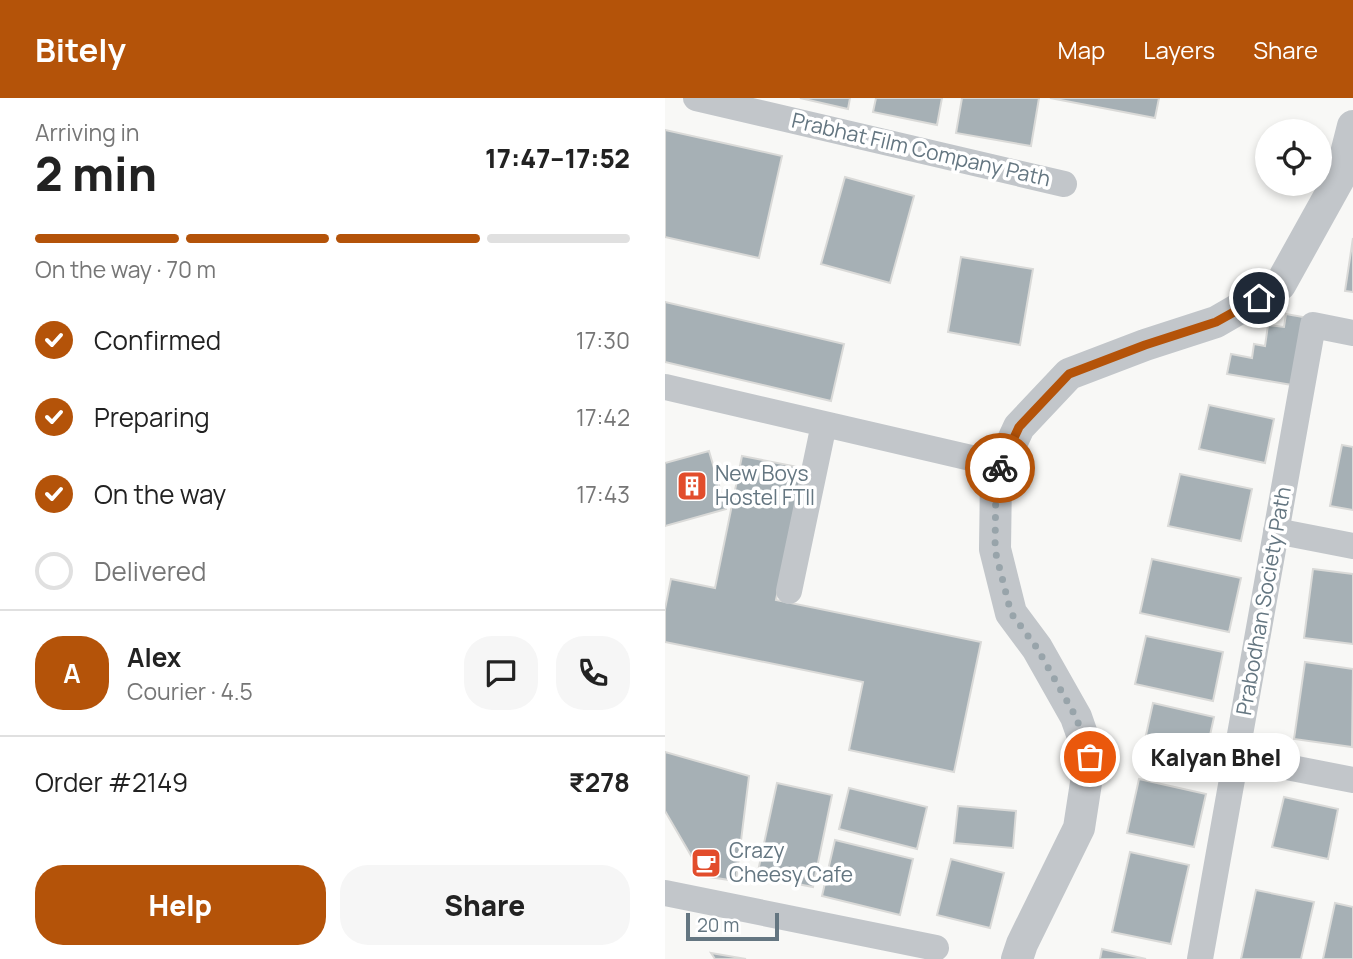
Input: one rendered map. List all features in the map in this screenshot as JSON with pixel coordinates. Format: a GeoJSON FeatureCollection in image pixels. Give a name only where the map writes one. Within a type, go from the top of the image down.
{"type":"FeatureCollection","features":[{"type":"Feature","properties":{"kind":"street","name":"Prabhat Film Company Path"},"geometry":{"type":"LineString","coordinates":[[696,98],[1064,184]]}},
{"type":"Feature","properties":{"kind":"street"},"geometry":{"type":"LineString","coordinates":[[1017,959],[1021,944],[1079,828],[1090,757],[1076,717],[1037,648],[1011,613],[995,550],[996,477],[1019,427],[1069,374],[1216,322],[1280,285],[1340,177],[1353,126]]}},
{"type":"Feature","properties":{"kind":"street","name":"Prabodhan Society Path"},"geometry":{"type":"LineString","coordinates":[[1199,959],[1313,325],[1353,333]]}},
{"type":"Feature","properties":{"kind":"street"},"geometry":{"type":"LineString","coordinates":[[665,387],[971,458]]}},
{"type":"Feature","properties":{"kind":"street"},"geometry":{"type":"LineString","coordinates":[[789,591],[824,424]]}},
{"type":"Feature","properties":{"kind":"street"},"geometry":{"type":"LineString","coordinates":[[1276,531],[1353,546]]}},
{"type":"Feature","properties":{"kind":"street"},"geometry":{"type":"LineString","coordinates":[[1236,757],[1353,780]]}},
{"type":"Feature","properties":{"kind":"street"},"geometry":{"type":"LineString","coordinates":[[665,892],[936,948]]}},
{"type":"Feature","properties":{"kind":"building"},"geometry":{"type":"Polygon","coordinates":[[[800,98],[850,98],[848,109],[800,98]]]}},
{"type":"Feature","properties":{"kind":"building"},"geometry":{"type":"Polygon","coordinates":[[[876,98],[942,98],[937,125],[873,112],[876,98]]]}},
{"type":"Feature","properties":{"kind":"building"},"geometry":{"type":"Polygon","coordinates":[[[962,98],[1039,98],[1031,146],[956,133],[962,98]]]}},
{"type":"Feature","properties":{"kind":"building"},"geometry":{"type":"Polygon","coordinates":[[[1050,98],[1159,98],[1155,118],[1050,98]]]}},
{"type":"Feature","properties":{"kind":"building"},"geometry":{"type":"Polygon","coordinates":[[[665,130],[782,156],[759,258],[665,237],[665,130]]]}},
{"type":"Feature","properties":{"kind":"building"},"geometry":{"type":"Polygon","coordinates":[[[845,177],[914,196],[890,283],[821,264],[845,177]]]}},
{"type":"Feature","properties":{"kind":"building"},"geometry":{"type":"Polygon","coordinates":[[[1353,238],[1353,292],[1345,291],[1353,238]]]}},
{"type":"Feature","properties":{"kind":"building"},"geometry":{"type":"Polygon","coordinates":[[[961,257],[1033,269],[1020,345],[948,332],[961,257]]]}},
{"type":"Feature","properties":{"kind":"building"},"geometry":{"type":"Polygon","coordinates":[[[665,302],[844,344],[831,401],[665,362],[665,302]]]}},
{"type":"Feature","properties":{"kind":"building"},"geometry":{"type":"Polygon","coordinates":[[[1286,314],[1303,317],[1292,385],[1227,374],[1231,354],[1252,358],[1254,344],[1265,346],[1268,325],[1284,327],[1286,314]]]}},
{"type":"Feature","properties":{"kind":"building"},"geometry":{"type":"Polygon","coordinates":[[[1209,405],[1274,419],[1265,463],[1199,449],[1209,405]]]}},
{"type":"Feature","properties":{"kind":"building"},"geometry":{"type":"Polygon","coordinates":[[[1342,445],[1353,447],[1353,510],[1330,506],[1342,445]]]}},
{"type":"Feature","properties":{"kind":"building","name":"New Boys Hostel FTII"},"geometry":{"type":"Polygon","coordinates":[[[709,451],[726,509],[665,526],[665,463],[709,451]]]}},
{"type":"Feature","properties":{"kind":"building"},"geometry":{"type":"Polygon","coordinates":[[[742,456],[803,468],[776,600],[981,642],[954,772],[849,750],[863,682],[665,642],[665,609],[671,579],[715,588],[742,456]]]}},
{"type":"Feature","properties":{"kind":"building"},"geometry":{"type":"Polygon","coordinates":[[[1180,474],[1252,489],[1241,541],[1168,526],[1180,474]]]}},
{"type":"Feature","properties":{"kind":"building"},"geometry":{"type":"Polygon","coordinates":[[[1152,559],[1241,578],[1229,632],[1140,613],[1152,559]]]}},
{"type":"Feature","properties":{"kind":"building"},"geometry":{"type":"Polygon","coordinates":[[[1313,569],[1353,574],[1353,644],[1304,638],[1313,569]]]}},
{"type":"Feature","properties":{"kind":"building"},"geometry":{"type":"Polygon","coordinates":[[[1146,636],[1223,652],[1213,701],[1135,684],[1146,636]]]}},
{"type":"Feature","properties":{"kind":"building"},"geometry":{"type":"Polygon","coordinates":[[[1305,662],[1353,669],[1352,747],[1294,739],[1305,662]]]}},
{"type":"Feature","properties":{"kind":"building"},"geometry":{"type":"Polygon","coordinates":[[[1153,703],[1214,717],[1202,772],[1141,758],[1153,703]]]}},
{"type":"Feature","properties":{"kind":"building"},"geometry":{"type":"Polygon","coordinates":[[[665,752],[749,776],[736,881],[703,876],[665,811],[665,752]]]}},
{"type":"Feature","properties":{"kind":"building"},"geometry":{"type":"Polygon","coordinates":[[[1139,779],[1206,794],[1194,847],[1127,833],[1139,779]]]}},
{"type":"Feature","properties":{"kind":"building"},"geometry":{"type":"Polygon","coordinates":[[[777,783],[832,795],[813,887],[757,876],[777,783]]]}},
{"type":"Feature","properties":{"kind":"building"},"geometry":{"type":"Polygon","coordinates":[[[849,788],[927,807],[917,849],[839,829],[849,788]]]}},
{"type":"Feature","properties":{"kind":"building"},"geometry":{"type":"Polygon","coordinates":[[[1284,797],[1338,809],[1328,859],[1272,847],[1284,797]]]}},
{"type":"Feature","properties":{"kind":"building"},"geometry":{"type":"Polygon","coordinates":[[[958,806],[1016,811],[1013,848],[954,843],[958,806]]]}},
{"type":"Feature","properties":{"kind":"building"},"geometry":{"type":"Polygon","coordinates":[[[835,840],[913,859],[900,915],[822,896],[835,840]]]}},
{"type":"Feature","properties":{"kind":"building"},"geometry":{"type":"Polygon","coordinates":[[[1130,852],[1189,865],[1171,944],[1112,932],[1130,852]]]}},
{"type":"Feature","properties":{"kind":"building"},"geometry":{"type":"Polygon","coordinates":[[[951,859],[1004,873],[990,928],[937,915],[951,859]]]}},
{"type":"Feature","properties":{"kind":"building"},"geometry":{"type":"Polygon","coordinates":[[[1256,890],[1314,902],[1301,959],[1241,959],[1256,890]]]}},
{"type":"Feature","properties":{"kind":"building"},"geometry":{"type":"Polygon","coordinates":[[[1335,903],[1353,907],[1353,959],[1323,959],[1335,903]]]}},
{"type":"Feature","properties":{"kind":"building"},"geometry":{"type":"Polygon","coordinates":[[[1102,949],[1146,959],[1100,959],[1102,949]]]}},
{"type":"Feature","properties":{"kind":"building"},"geometry":{"type":"Polygon","coordinates":[[[711,953],[746,959],[715,959],[711,953]]]}},
{"type":"Feature","properties":{"kind":"way so far"},"geometry":{"type":"LineString","coordinates":[[1000,468],[996,477],[995,550],[1011,613],[1037,648],[1076,717],[1090,757]]}},
{"type":"Feature","properties":{"kind":"place","name":"New Boys Hostel FTII"},"geometry":{"type":"Point","coordinates":[692,486]}},
{"type":"Feature","properties":{"kind":"place","name":"Kalyan Bhel"},"geometry":{"type":"Point","coordinates":[1090,757]}},
{"type":"Feature","properties":{"kind":"place","name":"Crazy Cheesy Cafe"},"geometry":{"type":"Point","coordinates":[706,863]}},
{"type":"Feature","properties":{"kind":"route"},"geometry":{"type":"LineString","coordinates":[[1000,468],[1019,427],[1069,374],[1216,322],[1259,298]]}}]}
